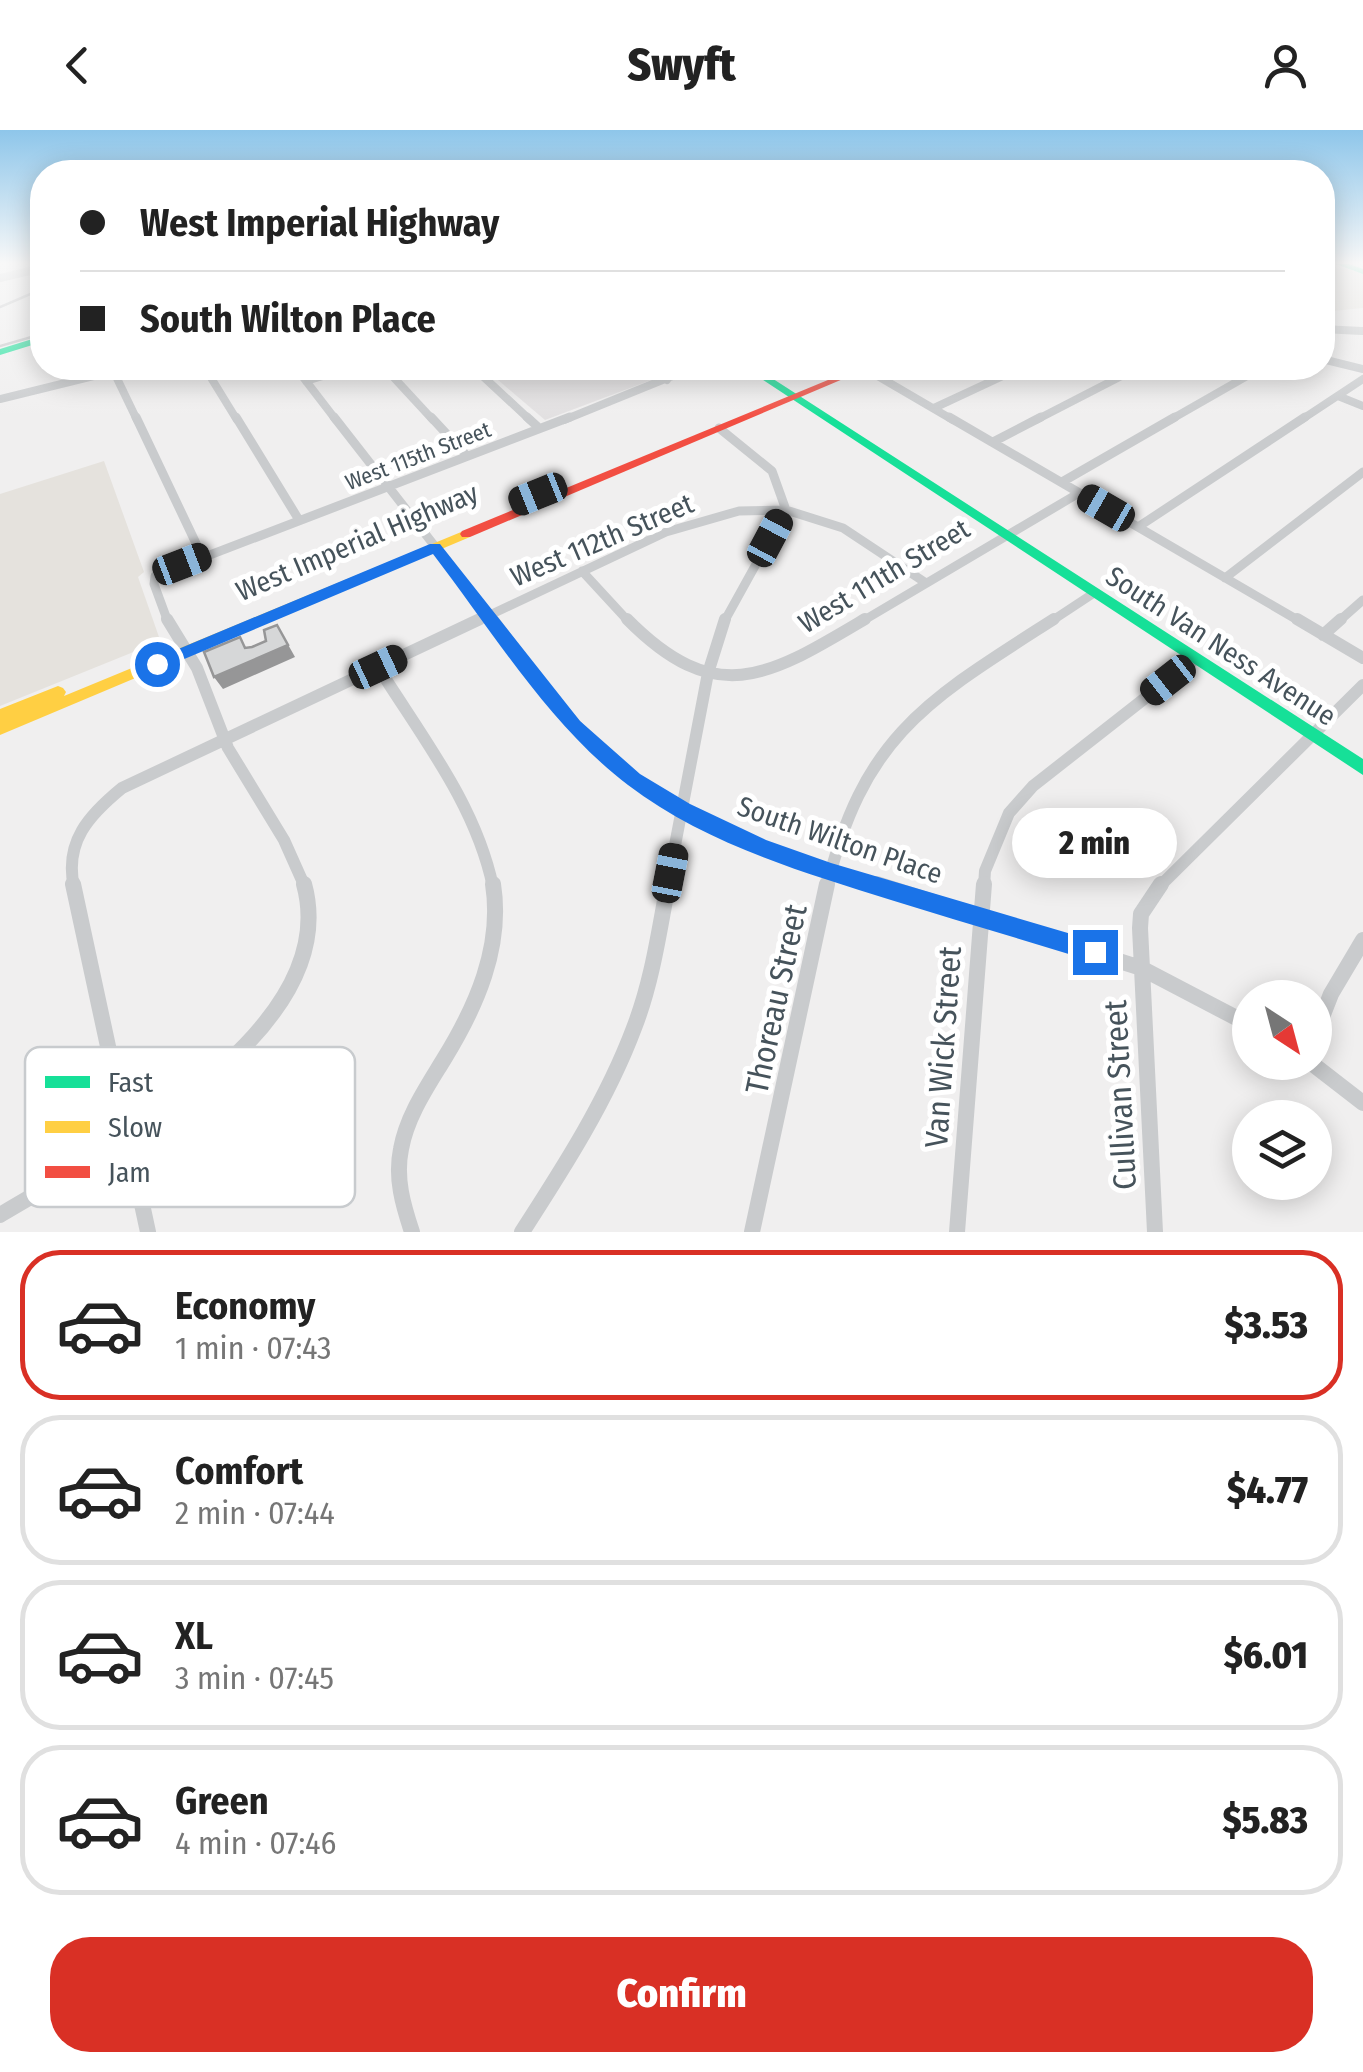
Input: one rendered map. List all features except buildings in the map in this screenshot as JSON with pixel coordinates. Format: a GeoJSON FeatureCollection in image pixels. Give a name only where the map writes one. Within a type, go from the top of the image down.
{"type":"FeatureCollection","features":[{"type":"Feature","properties":{"kind":"main road"},"geometry":{"type":"LineString","coordinates":[[0,338],[30,329]]}},
{"type":"Feature","properties":{"kind":"main road"},"geometry":{"type":"LineString","coordinates":[[0,352],[30,343]]}},
{"type":"Feature","properties":{"kind":"main road","name":"South Van Ness Avenue"},"geometry":{"type":"LineString","coordinates":[[768,380],[1363,768]]}},
{"type":"Feature","properties":{"kind":"main road","name":"West Imperial Highway"},"geometry":{"type":"LineString","coordinates":[[432,543],[719,428],[819,380]]}},
{"type":"Feature","properties":{"kind":"main road","name":"West Imperial Highway"},"geometry":{"type":"LineString","coordinates":[[0,729],[183,647],[830,380]]}},
{"type":"Feature","properties":{"kind":"main road","name":"West Imperial Highway"},"geometry":{"type":"LineString","coordinates":[[0,716],[183,647]]}},
{"type":"Feature","properties":{"kind":"street"},"geometry":{"type":"LineString","coordinates":[[1335,330],[1363,331]]}},
{"type":"Feature","properties":{"kind":"street"},"geometry":{"type":"LineString","coordinates":[[1335,363],[1363,369]]}},
{"type":"Feature","properties":{"kind":"street"},"geometry":{"type":"LineString","coordinates":[[0,399],[71,380]]}},
{"type":"Feature","properties":{"kind":"street"},"geometry":{"type":"LineString","coordinates":[[117,380],[202,556]]}},
{"type":"Feature","properties":{"kind":"street"},"geometry":{"type":"LineString","coordinates":[[212,380],[299,520]]}},
{"type":"Feature","properties":{"kind":"street"},"geometry":{"type":"LineString","coordinates":[[396,380],[467,456]]}},
{"type":"Feature","properties":{"kind":"street"},"geometry":{"type":"LineString","coordinates":[[487,380],[539,428]]}},
{"type":"Feature","properties":{"kind":"street","name":"West 115th Street"},"geometry":{"type":"LineString","coordinates":[[183,647],[154,584],[155,576],[667,380]]}},
{"type":"Feature","properties":{"kind":"street"},"geometry":{"type":"LineString","coordinates":[[885,380],[1363,658]]}},
{"type":"Feature","properties":{"kind":"street"},"geometry":{"type":"LineString","coordinates":[[934,408],[994,380]]}},
{"type":"Feature","properties":{"kind":"street"},"geometry":{"type":"LineString","coordinates":[[993,442],[1114,380]]}},
{"type":"Feature","properties":{"kind":"street"},"geometry":{"type":"LineString","coordinates":[[1062,482],[1240,380]]}},
{"type":"Feature","properties":{"kind":"street"},"geometry":{"type":"LineString","coordinates":[[1138,527],[1363,380]]}},
{"type":"Feature","properties":{"kind":"street","name":"South Wilton Place"},"geometry":{"type":"LineString","coordinates":[[306,381],[486,616],[599,752],[634,780],[683,810],[761,847],[1141,968],[1232,1016]]}},
{"type":"Feature","properties":{"kind":"street"},"geometry":{"type":"LineString","coordinates":[[1338,396],[1363,406]]}},
{"type":"Feature","properties":{"kind":"street"},"geometry":{"type":"LineString","coordinates":[[522,1232],[575,1150],[634,1029],[652,968],[708,674],[724,622],[786,510],[783,487],[773,470],[719,428]]}},
{"type":"Feature","properties":{"kind":"street"},"geometry":{"type":"LineString","coordinates":[[1225,578],[1363,472]]}},
{"type":"Feature","properties":{"kind":"street","name":"West 111th Street"},"geometry":{"type":"LineString","coordinates":[[708,674],[732,677],[777,670],[1078,492]]}},
{"type":"Feature","properties":{"kind":"street","name":"West 112th Street"},"geometry":{"type":"LineString","coordinates":[[109,1047],[70,868],[78,832],[96,808],[122,788],[690,523],[739,511],[786,510],[854,530],[926,582]]}},
{"type":"Feature","properties":{"kind":"street"},"geometry":{"type":"LineString","coordinates":[[582,571],[656,651],[708,674]]}},
{"type":"Feature","properties":{"kind":"street","name":"Thoreau Street"},"geometry":{"type":"LineString","coordinates":[[752,1232],[831,872],[850,810],[867,774],[889,742],[925,708],[1094,593]]}},
{"type":"Feature","properties":{"kind":"street"},"geometry":{"type":"LineString","coordinates":[[1323,634],[1363,600]]}},
{"type":"Feature","properties":{"kind":"street"},"geometry":{"type":"LineString","coordinates":[[183,647],[224,738],[301,874],[310,916],[306,942],[286,995],[245,1047]]}},
{"type":"Feature","properties":{"kind":"street","name":"Van Wick Street"},"geometry":{"type":"LineString","coordinates":[[956,1232],[985,871],[994,840],[1008,813],[1034,786],[1195,658]]}},
{"type":"Feature","properties":{"kind":"street"},"geometry":{"type":"LineString","coordinates":[[378,667],[472,823],[487,854],[494,887],[496,922],[480,990],[404,1128],[398,1180],[412,1232]]}},
{"type":"Feature","properties":{"kind":"street","name":"Cullivan Street"},"geometry":{"type":"LineString","coordinates":[[1156,1232],[1141,968],[1142,914],[1148,900],[1363,686]]}},
{"type":"Feature","properties":{"kind":"street"},"geometry":{"type":"LineString","coordinates":[[1332,994],[1363,940]]}},
{"type":"Feature","properties":{"kind":"street"},"geometry":{"type":"LineString","coordinates":[[1332,1079],[1363,1102]]}},
{"type":"Feature","properties":{"kind":"street"},"geometry":{"type":"LineString","coordinates":[[0,1215],[25,1199]]}},
{"type":"Feature","properties":{"kind":"street"},"geometry":{"type":"LineString","coordinates":[[143,1207],[148,1232]]}},
{"type":"Feature","properties":{"kind":"shaded area"},"geometry":{"type":"Polygon","coordinates":[[[498,380],[651,380],[545,420],[498,380]]]}},
{"type":"Feature","properties":{"kind":"shaded area"},"geometry":{"type":"Polygon","coordinates":[[[104,461],[144,572],[138,577],[159,637],[131,653],[0,706],[0,494],[104,461]]]}},
{"type":"Feature","properties":{"kind":"tram line"},"geometry":{"type":"LineString","coordinates":[[0,346],[30,337]]}},
{"type":"Feature","properties":{"kind":"traffic: fast"},"geometry":{"type":"LineString","coordinates":[[0,352],[30,343]]}},
{"type":"Feature","properties":{"kind":"traffic: fast"},"geometry":{"type":"LineString","coordinates":[[768,380],[1363,768]]}},
{"type":"Feature","properties":{"kind":"traffic: slow"},"geometry":{"type":"LineString","coordinates":[[0,729],[466,534]]}},
{"type":"Feature","properties":{"kind":"traffic: slow"},"geometry":{"type":"LineString","coordinates":[[0,716],[58,692]]}},
{"type":"Feature","properties":{"kind":"traffic: jam"},"geometry":{"type":"LineString","coordinates":[[466,534],[835,380]]}},
{"type":"Feature","properties":{"kind":"route"},"geometry":{"type":"LineString","coordinates":[[157,664],[435,547],[574,726],[634,780],[683,810],[761,847],[1095,952]]}}]}
